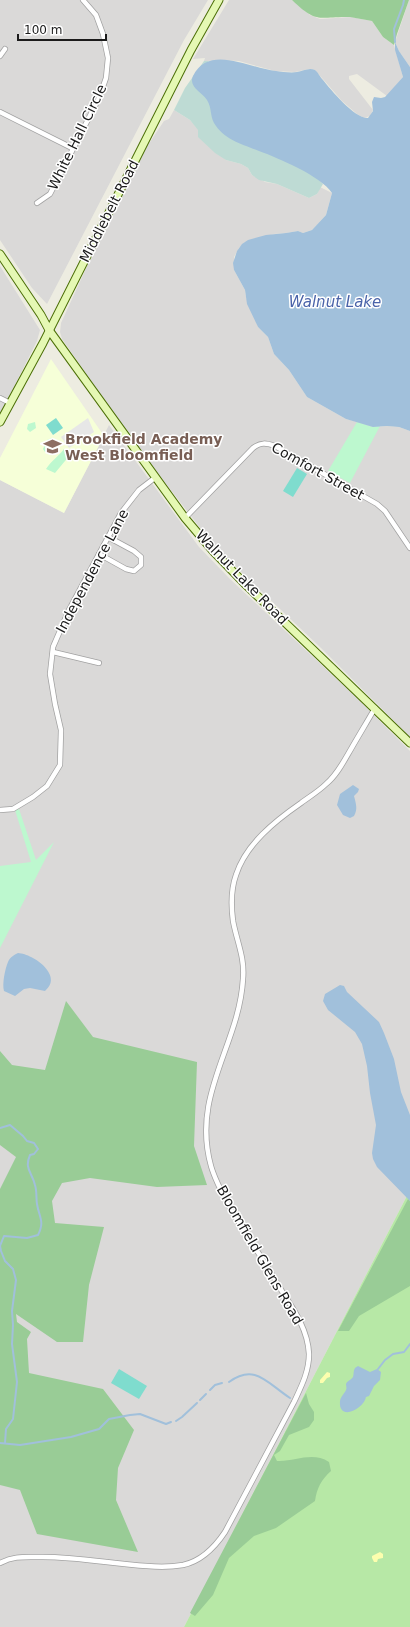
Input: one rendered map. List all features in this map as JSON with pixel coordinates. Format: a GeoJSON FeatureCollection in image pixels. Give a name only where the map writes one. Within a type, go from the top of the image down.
{"type":"FeatureCollection","features":[{"type":"Feature","properties":{"kind":"street","name":"White Hall Circle"},"geometry":{"type":"LineString","coordinates":[[37,203],[50,194],[72,148],[99,98],[106,78],[108,58],[103,34],[96,15],[83,0]]}},
{"type":"Feature","properties":{"kind":"street","name":"Middlebelt Road"},"geometry":{"type":"LineString","coordinates":[[0,422],[49,330],[120,187],[219,0]]}},
{"type":"Feature","properties":{"kind":"street"},"geometry":{"type":"LineString","coordinates":[[0,56],[6,49]]}},
{"type":"Feature","properties":{"kind":"street"},"geometry":{"type":"LineString","coordinates":[[0,112],[72,148]]}},
{"type":"Feature","properties":{"kind":"street","name":"Walnut Lake Road"},"geometry":{"type":"LineString","coordinates":[[0,254],[41,315],[49,330],[186,518],[213,551],[246,585],[410,743]]}},
{"type":"Feature","properties":{"kind":"street"},"geometry":{"type":"LineString","coordinates":[[0,398],[10,403]]}},
{"type":"Feature","properties":{"kind":"street","name":"Comfort Street"},"geometry":{"type":"LineString","coordinates":[[186,518],[253,448],[260,443],[268,443],[377,504],[388,516],[410,548]]}},
{"type":"Feature","properties":{"kind":"street","name":"Independence Lane"},"geometry":{"type":"LineString","coordinates":[[0,810],[13,809],[48,786],[60,765],[61,730],[50,674],[53,647],[69,610],[121,513],[139,490],[156,477]]}},
{"type":"Feature","properties":{"kind":"street"},"geometry":{"type":"LineString","coordinates":[[99,554],[126,569],[134,571],[141,565],[141,557],[134,551],[108,537]]}},
{"type":"Feature","properties":{"kind":"street"},"geometry":{"type":"LineString","coordinates":[[53,652],[99,663]]}},
{"type":"Feature","properties":{"kind":"street","name":"Bloomfield Glens Road"},"geometry":{"type":"LineString","coordinates":[[0,1563],[15,1556],[48,1556],[136,1566],[167,1567],[184,1565],[208,1553],[218,1543],[225,1532],[303,1383],[307,1371],[309,1353],[303,1328],[218,1185],[211,1167],[208,1152],[206,1119],[212,1086],[232,1032],[242,994],[244,966],[234,923],[232,902],[235,877],[239,866],[248,851],[279,819],[327,784],[339,769],[375,708]]}},
{"type":"Feature","properties":{"kind":"shaded area"},"geometry":{"type":"Polygon","coordinates":[[[0,0],[208,0],[184,40],[47,304],[32,288],[0,240],[0,0]]]}},
{"type":"Feature","properties":{"kind":"shaded area"},"geometry":{"type":"Polygon","coordinates":[[[229,0],[292,0],[310,15],[320,19],[351,17],[372,21],[383,37],[394,45],[403,77],[387,96],[357,74],[349,76],[349,79],[373,110],[370,116],[364,118],[342,101],[315,70],[309,69],[295,72],[275,71],[239,61],[204,61],[205,58],[193,59],[229,0]]]}},
{"type":"Feature","properties":{"kind":"shaded area"},"geometry":{"type":"Polygon","coordinates":[[[292,0],[409,0],[394,45],[383,37],[372,21],[350,17],[319,18],[308,13],[292,0]]]}},
{"type":"Feature","properties":{"kind":"shaded area"},"geometry":{"type":"Polygon","coordinates":[[[409,0],[410,67],[399,51],[395,42],[409,0]]]}},
{"type":"Feature","properties":{"kind":"shaded area"},"geometry":{"type":"Polygon","coordinates":[[[204,61],[208,61],[323,184],[317,194],[309,198],[277,184],[259,180],[252,175],[248,168],[241,164],[226,160],[215,153],[198,137],[198,130],[190,120],[174,110],[185,88],[204,61]]]}},
{"type":"Feature","properties":{"kind":"shaded area"},"geometry":{"type":"Polygon","coordinates":[[[174,110],[190,120],[226,160],[241,164],[248,168],[252,175],[265,182],[277,184],[309,198],[317,194],[320,187],[332,193],[326,215],[312,230],[303,233],[298,231],[274,234],[244,243],[234,257],[234,270],[245,290],[246,297],[258,327],[268,337],[274,354],[289,370],[307,397],[346,419],[376,427],[399,427],[410,431],[410,737],[321,648],[215,547],[139,449],[62,339],[60,332],[61,323],[101,236],[146,148],[164,121],[169,119],[174,110]]]}},
{"type":"Feature","properties":{"kind":"shaded area"},"geometry":{"type":"Polygon","coordinates":[[[0,266],[40,330],[37,341],[0,415],[0,266]]]}},
{"type":"Feature","properties":{"kind":"shaded area","name":"Brookfield Academy West Bloomfield"},"geometry":{"type":"Polygon","coordinates":[[[51,359],[104,436],[64,513],[0,480],[0,458],[51,359]]]}},
{"type":"Feature","properties":{"kind":"shaded area"},"geometry":{"type":"Polygon","coordinates":[[[56,418],[63,428],[53,435],[46,425],[56,418]]]}},
{"type":"Feature","properties":{"kind":"shaded area"},"geometry":{"type":"Polygon","coordinates":[[[88,418],[94,432],[69,448],[61,437],[88,418]]]}},
{"type":"Feature","properties":{"kind":"shaded area"},"geometry":{"type":"Polygon","coordinates":[[[35,422],[36,428],[30,432],[27,429],[28,424],[35,422]]]}},
{"type":"Feature","properties":{"kind":"shaded area"},"geometry":{"type":"Polygon","coordinates":[[[357,422],[373,427],[380,426],[350,483],[328,471],[357,422]]]}},
{"type":"Feature","properties":{"kind":"shaded area"},"geometry":{"type":"Polygon","coordinates":[[[109,425],[199,547],[230,579],[360,701],[410,751],[410,1190],[184,1627],[0,1627],[0,480],[64,513],[109,425]]]}},
{"type":"Feature","properties":{"kind":"shaded area"},"geometry":{"type":"Polygon","coordinates":[[[52,438],[55,447],[54,449],[45,452],[43,449],[47,440],[52,438]]]}},
{"type":"Feature","properties":{"kind":"shaded area"},"geometry":{"type":"Polygon","coordinates":[[[64,449],[70,455],[55,473],[46,469],[50,463],[64,449]]]}},
{"type":"Feature","properties":{"kind":"shaded area"},"geometry":{"type":"Polygon","coordinates":[[[297,468],[307,474],[293,497],[283,491],[297,468]]]}},
{"type":"Feature","properties":{"kind":"shaded area"},"geometry":{"type":"Polygon","coordinates":[[[19,809],[36,860],[54,842],[0,948],[0,866],[31,862],[15,810],[19,809]]]}},
{"type":"Feature","properties":{"kind":"shaded area"},"geometry":{"type":"Polygon","coordinates":[[[66,1001],[93,1037],[197,1062],[194,1146],[207,1185],[157,1187],[90,1178],[62,1183],[52,1201],[55,1223],[104,1227],[89,1285],[83,1342],[57,1342],[16,1314],[17,1322],[31,1332],[27,1339],[29,1373],[103,1389],[134,1430],[118,1468],[116,1500],[138,1552],[37,1534],[20,1490],[0,1485],[0,1189],[16,1157],[0,1145],[0,1051],[12,1065],[45,1070],[66,1001]]]}},
{"type":"Feature","properties":{"kind":"shaded area"},"geometry":{"type":"Polygon","coordinates":[[[410,1190],[410,1627],[184,1627],[410,1190]]]}},
{"type":"Feature","properties":{"kind":"shaded area"},"geometry":{"type":"Polygon","coordinates":[[[408,1199],[410,1201],[410,1286],[359,1316],[349,1331],[338,1331],[408,1199]]]}},
{"type":"Feature","properties":{"kind":"shaded area"},"geometry":{"type":"Polygon","coordinates":[[[119,1369],[147,1386],[139,1399],[111,1383],[119,1369]]]}},
{"type":"Feature","properties":{"kind":"shaded area"},"geometry":{"type":"Polygon","coordinates":[[[306,1393],[309,1404],[314,1412],[314,1420],[309,1427],[289,1435],[280,1451],[274,1455],[277,1461],[316,1457],[329,1462],[331,1471],[320,1484],[315,1501],[276,1528],[254,1536],[229,1558],[213,1595],[195,1616],[190,1613],[306,1393]]]}},
{"type":"Feature","properties":{"kind":"sand"},"geometry":{"type":"Polygon","coordinates":[[[327,1372],[330,1373],[330,1377],[323,1383],[320,1383],[320,1380],[327,1372]]]}},
{"type":"Feature","properties":{"kind":"sand"},"geometry":{"type":"Polygon","coordinates":[[[380,1552],[383,1554],[383,1558],[378,1559],[377,1562],[374,1562],[372,1556],[380,1552]]]}},
{"type":"Feature","properties":{"kind":"water","name":"Walnut Lake"},"geometry":{"type":"Polygon","coordinates":[[[395,42],[399,51],[410,67],[410,431],[399,427],[373,427],[346,419],[307,397],[289,370],[274,354],[268,337],[258,327],[247,304],[245,290],[234,270],[233,263],[237,251],[242,244],[248,240],[266,235],[298,231],[303,233],[312,230],[326,215],[332,193],[319,180],[298,168],[277,158],[240,144],[223,134],[214,123],[207,100],[192,83],[193,76],[200,66],[209,61],[220,59],[231,60],[284,72],[313,69],[350,109],[363,117],[368,118],[373,111],[372,102],[374,97],[385,97],[403,77],[395,50],[395,42]]]}},
{"type":"Feature","properties":{"kind":"water"},"geometry":{"type":"Polygon","coordinates":[[[353,785],[359,789],[354,796],[356,811],[354,816],[350,818],[343,815],[337,805],[340,794],[353,785]]]}},
{"type":"Feature","properties":{"kind":"water"},"geometry":{"type":"Polygon","coordinates":[[[18,953],[32,957],[45,967],[51,979],[50,985],[45,991],[30,988],[24,989],[15,996],[4,991],[3,988],[7,965],[11,957],[18,953]]]}},
{"type":"Feature","properties":{"kind":"water"},"geometry":{"type":"Polygon","coordinates":[[[340,985],[344,986],[347,992],[379,1022],[394,1059],[401,1092],[410,1115],[410,1201],[377,1167],[373,1159],[372,1153],[376,1125],[362,1044],[355,1032],[328,1010],[323,1001],[325,994],[340,985]]]}},
{"type":"Feature","properties":{"kind":"water"},"geometry":{"type":"Polygon","coordinates":[[[358,1366],[370,1372],[377,1369],[381,1372],[380,1380],[374,1386],[369,1396],[366,1397],[361,1406],[352,1411],[343,1411],[340,1407],[341,1398],[346,1389],[346,1384],[353,1377],[354,1369],[358,1366]]]}},
{"type":"Feature","properties":{"kind":"waterway"},"geometry":{"type":"LineString","coordinates":[[395,42],[394,29],[404,0]]}},
{"type":"Feature","properties":{"kind":"waterway"},"geometry":{"type":"LineString","coordinates":[[0,1128],[10,1125],[27,1141],[34,1143],[38,1149],[34,1154],[30,1155],[28,1167],[36,1187],[37,1204],[41,1219],[41,1226],[38,1235],[27,1238],[4,1236],[0,1246],[5,1261],[13,1269],[16,1280],[12,1311],[12,1344],[17,1382],[13,1419],[6,1429],[5,1443]]}},
{"type":"Feature","properties":{"kind":"waterway"},"geometry":{"type":"LineString","coordinates":[[378,1369],[385,1360],[393,1354],[404,1352],[410,1344]]}},
{"type":"Feature","properties":{"kind":"waterway"},"geometry":{"type":"LineString","coordinates":[[229,1382],[246,1374],[254,1375],[261,1377],[290,1398]]}},
{"type":"Feature","properties":{"kind":"waterway"},"geometry":{"type":"LineString","coordinates":[[210,1390],[215,1385],[222,1383]]}},
{"type":"Feature","properties":{"kind":"waterway"},"geometry":{"type":"LineString","coordinates":[[200,1400],[206,1394]]}},
{"type":"Feature","properties":{"kind":"waterway"},"geometry":{"type":"LineString","coordinates":[[176,1421],[197,1403]]}},
{"type":"Feature","properties":{"kind":"waterway"},"geometry":{"type":"LineString","coordinates":[[0,1443],[20,1445],[71,1437],[99,1429],[109,1419],[130,1415],[140,1414],[166,1424],[171,1422]]}},
{"type":"Feature","properties":{"kind":"place","name":"Brookfield Academy West Bloomfield"},"geometry":{"type":"Point","coordinates":[52,447]}}]}
